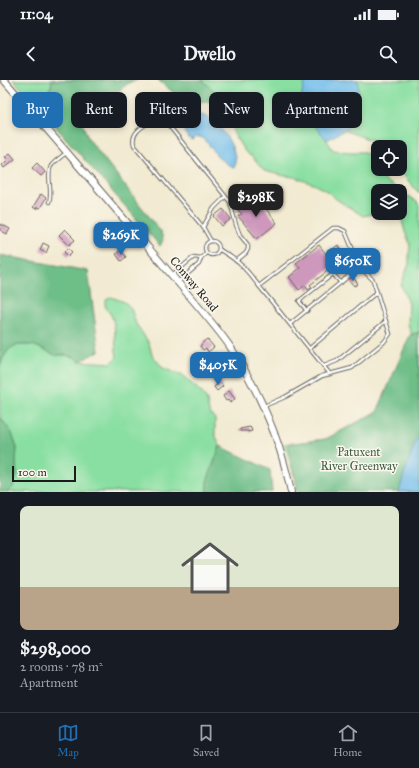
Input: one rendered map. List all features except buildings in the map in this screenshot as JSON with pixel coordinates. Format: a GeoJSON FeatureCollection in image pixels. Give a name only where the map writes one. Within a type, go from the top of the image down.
{"type":"FeatureCollection","features":[{"type":"Feature","properties":{"kind":"street","name":"Conway Road"},"geometry":{"type":"LineString","coordinates":[[4,80],[172,275],[228,344],[243,367],[264,406],[274,431],[291,492]]}},
{"type":"Feature","properties":{"kind":"lane"},"geometry":{"type":"LineString","coordinates":[[236,261],[246,253],[248,245],[240,235],[230,202],[166,122],[156,118],[135,133],[132,140],[134,145],[203,227],[211,241],[218,244],[220,250],[232,257],[236,261],[246,269],[330,374]]}},
{"type":"Feature","properties":{"kind":"lane"},"geometry":{"type":"LineString","coordinates":[[48,202],[51,193],[50,170],[66,152]]}},
{"type":"Feature","properties":{"kind":"lane"},"geometry":{"type":"LineString","coordinates":[[203,227],[214,208],[225,197]]}},
{"type":"Feature","properties":{"kind":"lane"},"geometry":{"type":"LineString","coordinates":[[259,286],[333,228],[339,228],[345,231],[358,262],[373,280],[390,334],[384,342],[352,368],[322,376],[264,406]]}},
{"type":"Feature","properties":{"kind":"lane"},"geometry":{"type":"LineString","coordinates":[[206,253],[206,243],[211,241]]}},
{"type":"Feature","properties":{"kind":"lane"},"geometry":{"type":"LineString","coordinates":[[206,253],[213,256],[220,250]]}},
{"type":"Feature","properties":{"kind":"lane"},"geometry":{"type":"LineString","coordinates":[[178,283],[199,264],[201,258],[206,253]]}},
{"type":"Feature","properties":{"kind":"lane"},"geometry":{"type":"LineString","coordinates":[[172,275],[194,257],[201,258]]}},
{"type":"Feature","properties":{"kind":"lane"},"geometry":{"type":"LineString","coordinates":[[290,324],[361,266]]}},
{"type":"Feature","properties":{"kind":"lane"},"geometry":{"type":"LineString","coordinates":[[307,311],[299,301],[334,274],[341,283]]}},
{"type":"Feature","properties":{"kind":"lane"},"geometry":{"type":"LineString","coordinates":[[310,348],[377,292]]}},
{"type":"Feature","properties":{"kind":"lane"},"geometry":{"type":"LineString","coordinates":[[324,366],[337,361],[386,321]]}},
{"type":"Feature","properties":{"kind":"green space"},"geometry":{"type":"Polygon","coordinates":[[[13,80],[114,80],[99,92],[71,92],[71,115],[63,121],[63,92],[25,92],[13,80]]]}},
{"type":"Feature","properties":{"kind":"green space"},"geometry":{"type":"Polygon","coordinates":[[[52,80],[137,80],[127,84],[117,92],[71,92],[71,128],[84,128],[88,138],[161,232],[163,240],[160,246],[57,128],[63,128],[63,92],[48,92],[52,80]]]}},
{"type":"Feature","properties":{"kind":"green space"},"geometry":{"type":"Polygon","coordinates":[[[158,80],[203,80],[214,92],[209,92],[209,102],[201,101],[201,92],[173,92],[158,80]]]}},
{"type":"Feature","properties":{"kind":"green space"},"geometry":{"type":"Polygon","coordinates":[[[203,80],[419,80],[419,193],[404,176],[407,176],[407,140],[371,140],[338,128],[362,128],[362,92],[272,92],[272,128],[317,128],[333,150],[364,152],[370,155],[371,176],[382,176],[384,180],[390,184],[371,184],[371,214],[363,216],[336,199],[326,190],[316,185],[294,177],[264,171],[251,156],[246,153],[236,138],[232,128],[264,128],[264,92],[214,92],[203,80]]]}},
{"type":"Feature","properties":{"kind":"green space"},"geometry":{"type":"Polygon","coordinates":[[[407,196],[419,205],[419,430],[298,488],[284,444],[326,439],[375,413],[382,407],[413,338],[408,324],[409,304],[401,285],[409,264],[410,244],[402,220],[407,220],[407,196]]]}},
{"type":"Feature","properties":{"kind":"green space"},"geometry":{"type":"Polygon","coordinates":[[[0,255],[88,271],[99,351],[80,361],[74,357],[55,355],[32,345],[16,345],[9,349],[3,358],[0,367],[0,255]]]}},
{"type":"Feature","properties":{"kind":"green space"},"geometry":{"type":"Polygon","coordinates":[[[111,297],[122,301],[131,308],[136,324],[149,343],[152,355],[163,368],[183,376],[202,393],[207,401],[209,412],[215,419],[215,434],[220,446],[207,482],[208,492],[8,492],[13,487],[17,448],[0,417],[0,367],[3,358],[9,348],[16,345],[32,345],[55,355],[74,357],[80,361],[111,363],[117,357],[115,330],[113,320],[105,306],[105,303],[106,300],[111,297]]]}},
{"type":"Feature","properties":{"kind":"green space","name":"Patuxent River Greenway"},"geometry":{"type":"Polygon","coordinates":[[[419,332],[419,492],[298,492],[288,444],[326,439],[377,412],[410,335],[419,332]]]}},
{"type":"Feature","properties":{"kind":"green space"},"geometry":{"type":"Polygon","coordinates":[[[0,417],[12,433],[17,448],[17,476],[13,487],[8,492],[0,492],[0,417]]]}},
{"type":"Feature","properties":{"kind":"green space"},"geometry":{"type":"Polygon","coordinates":[[[220,446],[270,470],[272,492],[208,492],[207,482],[220,446]]]}},
{"type":"Feature","properties":{"kind":"water"},"geometry":{"type":"Polygon","coordinates":[[[305,80],[358,80],[358,92],[302,92],[305,80]]]}},
{"type":"Feature","properties":{"kind":"water"},"geometry":{"type":"Polygon","coordinates":[[[201,115],[209,118],[209,128],[220,128],[226,135],[234,152],[234,167],[222,160],[202,138],[197,137],[192,140],[189,138],[184,129],[201,128],[201,115]]]}},
{"type":"Feature","properties":{"kind":"water"},"geometry":{"type":"Polygon","coordinates":[[[317,128],[347,128],[327,140],[317,128]]]}},
{"type":"Feature","properties":{"kind":"water"},"geometry":{"type":"Polygon","coordinates":[[[419,430],[419,492],[399,492],[403,476],[419,430]]]}}]}
